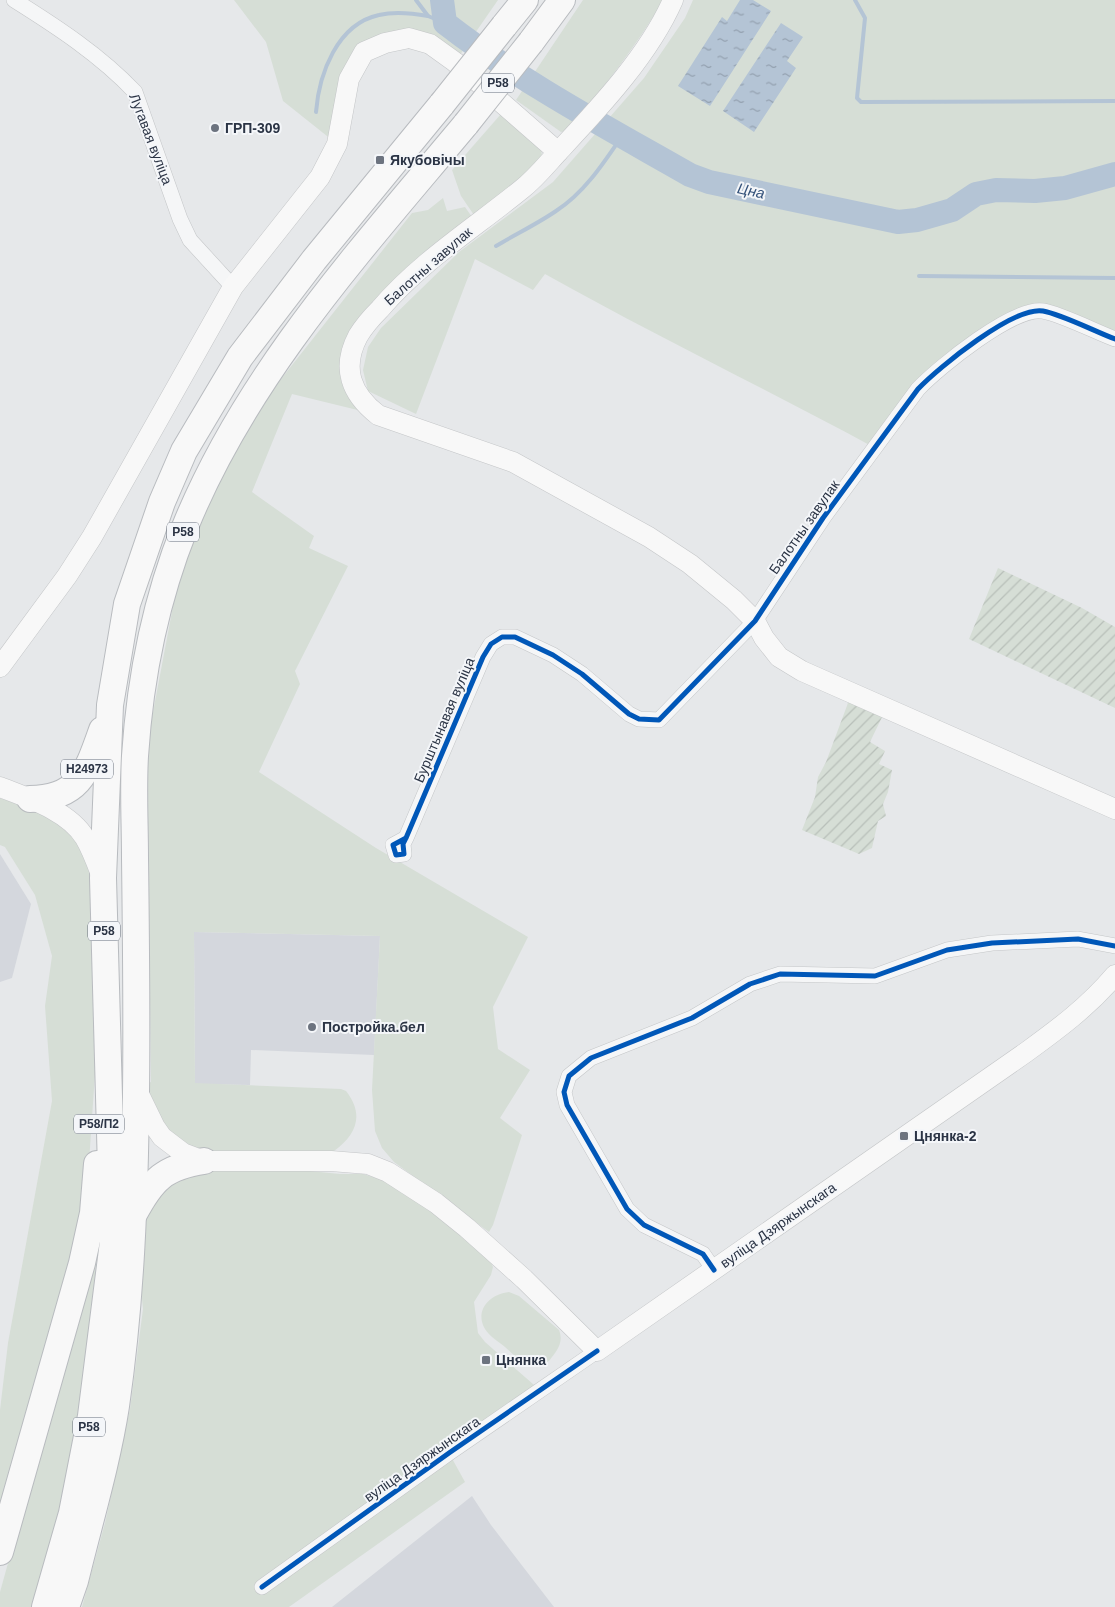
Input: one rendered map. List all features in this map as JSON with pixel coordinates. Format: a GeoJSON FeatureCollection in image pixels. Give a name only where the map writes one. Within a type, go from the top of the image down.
{"type":"FeatureCollection","features":[{"type":"Feature","properties":{"kind":"highway","name":"Р58"},"geometry":{"type":"LineString","coordinates":[[45,1607],[72,1513],[91,1416],[113,1242],[102,878],[110,706],[127,604],[149,535],[184,451],[222,386],[255,337],[314,260],[525,0]]}},
{"type":"Feature","properties":{"kind":"highway","name":"Р58"},"geometry":{"type":"LineString","coordinates":[[66,1607],[75,1581],[116,1408],[134,1215],[136,1088],[135,758],[142,684],[163,594],[184,530],[233,427],[273,363],[466,124],[562,0]]}},
{"type":"Feature","properties":{"kind":"highway","name":"Н24973"},"geometry":{"type":"LineString","coordinates":[[30,799],[50,798],[78,783],[93,756],[110,706]]}},
{"type":"Feature","properties":{"kind":"highway","name":"Р58/П2"},"geometry":{"type":"LineString","coordinates":[[0,1552],[82,1263],[93,1213],[106,984]]}},
{"type":"Feature","properties":{"kind":"highway"},"geometry":{"type":"LineString","coordinates":[[134,1215],[146,1193],[157,1179],[182,1164],[204,1161]]}},
{"type":"Feature","properties":{"kind":"main road","name":"Балотны завулак"},"geometry":{"type":"LineString","coordinates":[[673,0],[638,57],[606,99],[576,133],[523,188],[402,286],[369,322],[358,336],[352,351],[351,380],[355,392],[364,404],[378,415],[513,462],[626,523],[690,564],[734,600],[755,620],[764,638],[779,656],[802,672],[1115,809]]}},
{"type":"Feature","properties":{"kind":"main road"},"geometry":{"type":"LineString","coordinates":[[0,667],[67,576],[92,537],[233,287],[320,177],[336,144],[349,79],[364,52],[385,43],[409,38],[430,44],[455,62],[558,152]]}},
{"type":"Feature","properties":{"kind":"main road","name":"Н24973"},"geometry":{"type":"LineString","coordinates":[[0,787],[30,799],[76,826],[85,838],[102,878]]}},
{"type":"Feature","properties":{"kind":"main road","name":"вуліца Дзяржынскага"},"geometry":{"type":"LineString","coordinates":[[597,1351],[1074,1018],[1115,975]]}},
{"type":"Feature","properties":{"kind":"main road"},"geometry":{"type":"LineString","coordinates":[[136,1088],[154,1127],[162,1137],[183,1153],[204,1161],[331,1161],[368,1164],[388,1172],[436,1203],[467,1228],[524,1279],[597,1351]]}},
{"type":"Feature","properties":{"kind":"main road"},"geometry":{"type":"LineString","coordinates":[[71,1607],[75,1581]]}},
{"type":"Feature","properties":{"kind":"street","name":"Лугавая вуліца"},"geometry":{"type":"LineString","coordinates":[[14,0],[69,35],[135,92],[180,219],[190,240],[233,287]]}},
{"type":"Feature","properties":{"kind":"street","name":"Балотны завулак"},"geometry":{"type":"LineString","coordinates":[[755,620],[823,518],[918,389],[936,370],[1013,317],[1030,311],[1044,311],[1115,339]]}},
{"type":"Feature","properties":{"kind":"street","name":"Бурштынавая вуліца"},"geometry":{"type":"LineString","coordinates":[[406,838],[483,657],[491,644],[502,637],[515,637],[553,655],[582,674],[628,714],[639,719],[659,720],[755,620]]}},
{"type":"Feature","properties":{"kind":"street"},"geometry":{"type":"LineString","coordinates":[[714,1270],[703,1254],[644,1225],[627,1209],[567,1105],[565,1084],[580,1065],[591,1058],[692,1018],[766,978],[780,974],[875,976],[947,950],[992,943],[1070,939],[1115,946]]}},
{"type":"Feature","properties":{"kind":"street","name":"вуліца Дзяржынскага"},"geometry":{"type":"LineString","coordinates":[[262,1586],[448,1453],[597,1351]]}},
{"type":"Feature","properties":{"kind":"shaded area"},"geometry":{"type":"Polygon","coordinates":[[[234,0],[498,0],[455,62],[430,44],[364,52],[337,144],[283,101],[266,42],[234,0]]]}},
{"type":"Feature","properties":{"kind":"shaded area"},"geometry":{"type":"Polygon","coordinates":[[[583,0],[663,0],[631,50],[608,81],[571,127],[561,132],[516,100],[583,0]]]}},
{"type":"Feature","properties":{"kind":"shaded area"},"geometry":{"type":"Polygon","coordinates":[[[693,0],[1115,0],[1115,339],[1030,311],[936,371],[875,448],[627,319],[545,274],[533,290],[475,259],[416,414],[368,391],[363,370],[368,347],[381,328],[459,252],[553,182],[644,78],[685,18],[693,0]]]}},
{"type":"Feature","properties":{"kind":"shaded area"},"geometry":{"type":"Polygon","coordinates":[[[501,114],[541,147],[542,157],[536,169],[476,218],[461,196],[452,170],[501,114]]]}},
{"type":"Feature","properties":{"kind":"shaded area"},"geometry":{"type":"Polygon","coordinates":[[[443,198],[447,211],[465,207],[477,224],[388,300],[350,366],[378,415],[292,394],[252,492],[314,536],[309,548],[348,566],[295,671],[300,684],[259,772],[376,848],[528,937],[493,1007],[498,1049],[530,1070],[500,1118],[522,1135],[493,1225],[489,1232],[394,1162],[382,1148],[375,1131],[372,1090],[380,936],[194,932],[195,1083],[341,1089],[346,1091],[355,1108],[355,1124],[348,1138],[334,1151],[208,1161],[340,1174],[363,1174],[389,1182],[410,1193],[488,1256],[493,1267],[491,1275],[474,1302],[478,1333],[485,1342],[541,1391],[449,1453],[465,1482],[289,1607],[82,1607],[105,1523],[130,1409],[143,1309],[134,1215],[183,1153],[136,1088],[151,1082],[147,744],[177,585],[202,508],[259,407],[412,213],[428,210],[443,198]]]}},
{"type":"Feature","properties":{"kind":"shaded area"},"geometry":{"type":"Polygon","coordinates":[[[998,568],[1082,608],[1115,627],[1115,708],[969,639],[998,568]]]}},
{"type":"Feature","properties":{"kind":"shaded area"},"geometry":{"type":"Polygon","coordinates":[[[855,699],[884,713],[870,742],[885,751],[879,764],[892,770],[888,792],[883,804],[886,816],[878,821],[872,848],[859,854],[802,830],[815,797],[818,777],[826,762],[848,703],[855,699]]]}},
{"type":"Feature","properties":{"kind":"shaded area"},"geometry":{"type":"Polygon","coordinates":[[[0,798],[53,817],[71,830],[95,871],[97,1044],[87,1192],[0,1534],[0,1410],[8,1343],[52,1101],[45,1006],[52,956],[35,895],[5,847],[0,845],[0,798]]]}},
{"type":"Feature","properties":{"kind":"shaded area"},"geometry":{"type":"Polygon","coordinates":[[[0,854],[31,904],[12,978],[0,982],[0,854]]]}},
{"type":"Feature","properties":{"kind":"shaded area"},"geometry":{"type":"Polygon","coordinates":[[[194,932],[380,936],[374,1055],[251,1050],[250,1085],[195,1084],[194,932]]]}},
{"type":"Feature","properties":{"kind":"shaded area"},"geometry":{"type":"Polygon","coordinates":[[[98,1239],[87,1370],[68,1497],[37,1607],[0,1607],[0,1592],[98,1239]]]}},
{"type":"Feature","properties":{"kind":"shaded area"},"geometry":{"type":"Polygon","coordinates":[[[509,1292],[519,1296],[559,1330],[560,1343],[549,1361],[536,1365],[518,1359],[485,1329],[481,1315],[486,1304],[496,1296],[509,1292]]]}},
{"type":"Feature","properties":{"kind":"shaded area"},"geometry":{"type":"Polygon","coordinates":[[[472,1496],[491,1525],[554,1607],[332,1607],[472,1496]]]}},
{"type":"Feature","properties":{"kind":"water"},"geometry":{"type":"Polygon","coordinates":[[[740,0],[753,0],[771,11],[710,106],[678,86],[722,17],[727,21],[740,0]]]}},
{"type":"Feature","properties":{"kind":"water"},"geometry":{"type":"Polygon","coordinates":[[[781,23],[803,37],[787,61],[796,68],[754,132],[723,111],[781,23]]]}},
{"type":"Feature","properties":{"kind":"waterway"},"geometry":{"type":"LineString","coordinates":[[416,0],[428,16],[445,23]]}},
{"type":"Feature","properties":{"kind":"waterway","name":"Цна"},"geometry":{"type":"LineString","coordinates":[[442,0],[445,23],[474,45],[564,103],[690,175],[709,182],[898,222],[917,220],[952,210],[976,194],[996,190],[1035,191],[1065,188],[1115,174]]}},
{"type":"Feature","properties":{"kind":"waterway"},"geometry":{"type":"LineString","coordinates":[[855,0],[865,18],[857,98],[861,102],[1115,101]]}},
{"type":"Feature","properties":{"kind":"waterway"},"geometry":{"type":"LineString","coordinates":[[316,112],[321,82],[326,67],[341,40],[352,29],[364,20],[379,15],[404,13],[428,16]]}},
{"type":"Feature","properties":{"kind":"waterway"},"geometry":{"type":"LineString","coordinates":[[496,246],[549,216],[566,204],[584,187],[622,136]]}},
{"type":"Feature","properties":{"kind":"waterway"},"geometry":{"type":"LineString","coordinates":[[919,276],[1115,278]]}},
{"type":"Feature","properties":{"kind":"cycle path"},"geometry":{"type":"LineString","coordinates":[[406,838],[393,845],[396,855],[404,854],[403,844],[406,838],[483,657],[491,644],[502,637],[515,637],[553,655],[582,674],[629,714],[639,719],[659,720],[755,621],[823,518],[918,389],[942,367],[996,328],[1030,312],[1043,311],[1069,319],[1115,339]]}},
{"type":"Feature","properties":{"kind":"cycle path"},"geometry":{"type":"LineString","coordinates":[[714,1270],[703,1254],[644,1225],[627,1209],[567,1105],[564,1092],[569,1076],[591,1058],[692,1018],[750,984],[780,974],[875,976],[947,950],[992,943],[1078,939],[1115,946]]}},
{"type":"Feature","properties":{"kind":"cycle path"},"geometry":{"type":"LineString","coordinates":[[262,1587],[449,1453],[597,1351]]}},
{"type":"Feature","properties":{"kind":"place","name":"ГРП-309"},"geometry":{"type":"Point","coordinates":[215,128]}},
{"type":"Feature","properties":{"kind":"place","name":"Якубовічы"},"geometry":{"type":"Point","coordinates":[380,160]}},
{"type":"Feature","properties":{"kind":"place","name":"Постройка.бел"},"geometry":{"type":"Point","coordinates":[312,1027]}},
{"type":"Feature","properties":{"kind":"place","name":"Цнянка-2"},"geometry":{"type":"Point","coordinates":[904,1136]}},
{"type":"Feature","properties":{"kind":"place","name":"Цнянка"},"geometry":{"type":"Point","coordinates":[486,1360]}}]}
